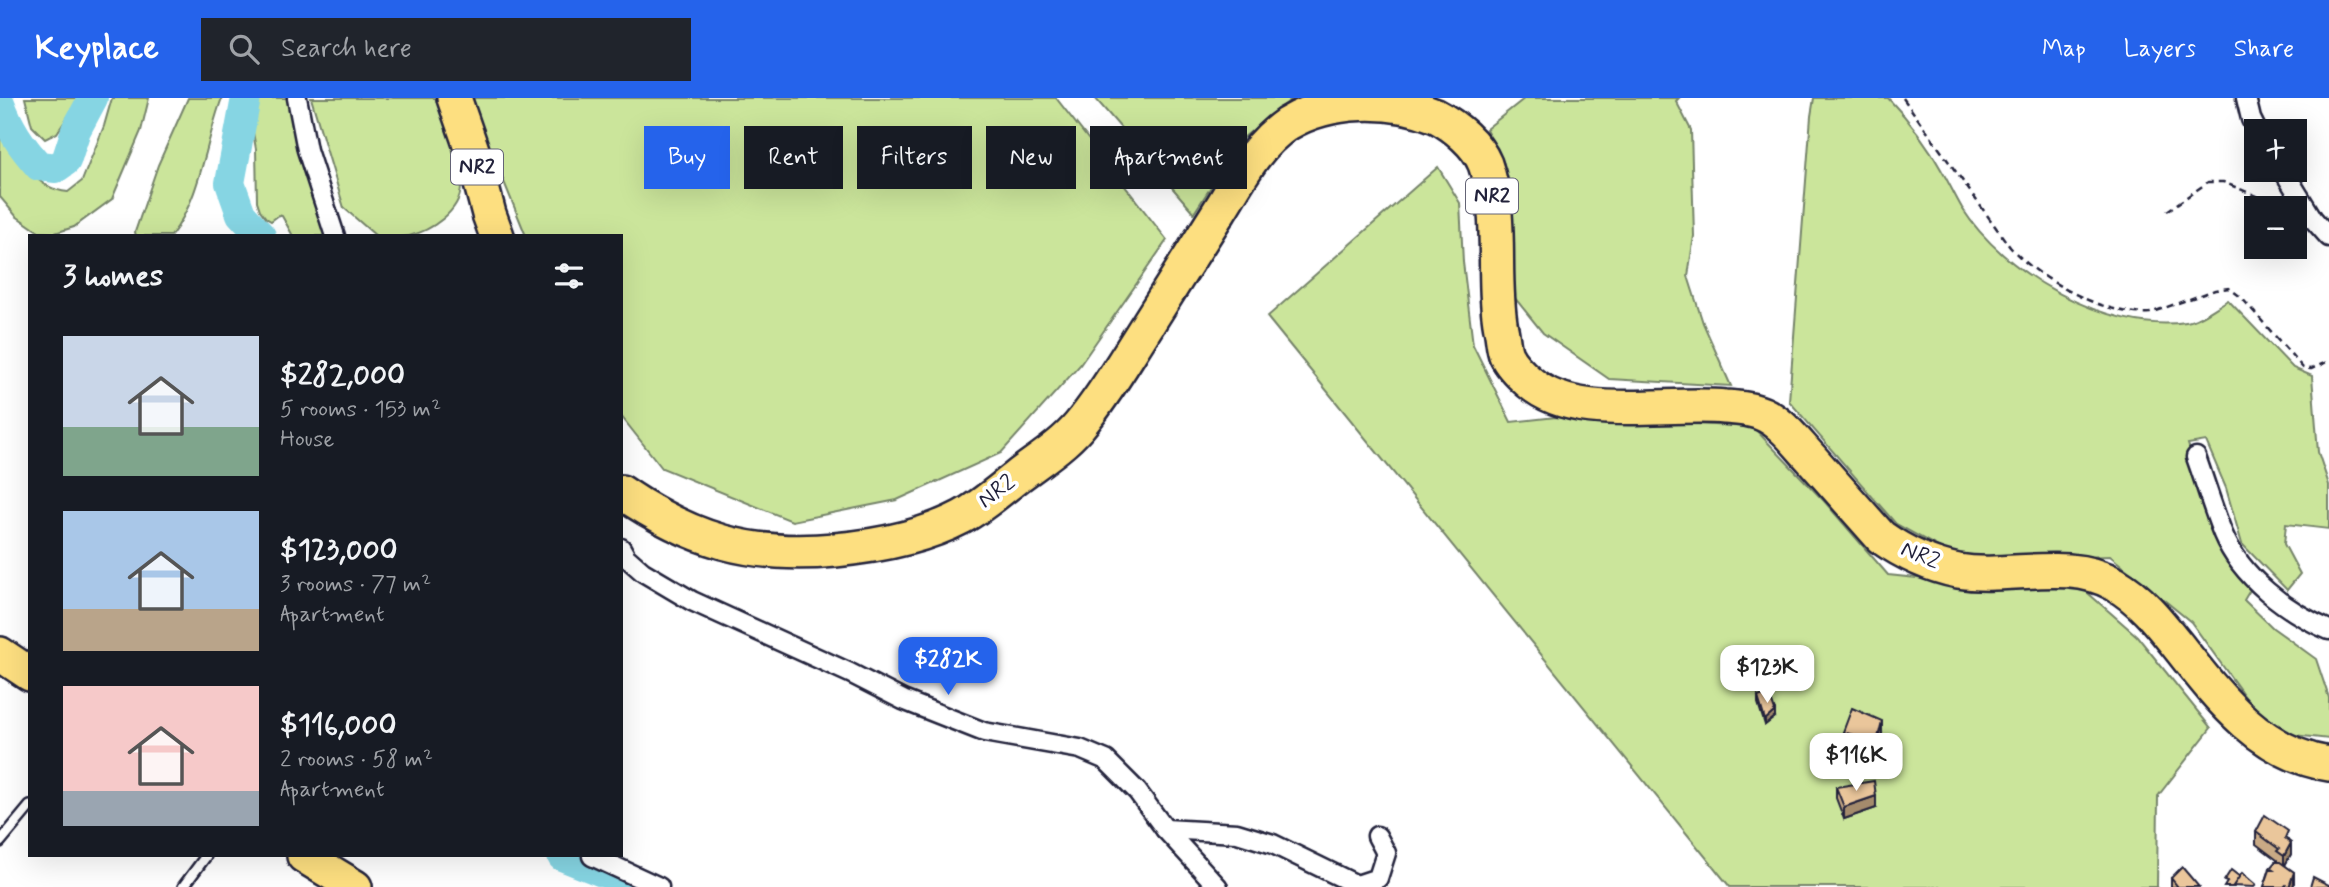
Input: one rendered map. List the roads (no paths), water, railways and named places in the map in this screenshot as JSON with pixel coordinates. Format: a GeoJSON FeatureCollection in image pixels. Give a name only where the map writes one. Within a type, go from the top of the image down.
{"type":"FeatureCollection","features":[{"type":"Feature","properties":{"kind":"highway","name":"NR2"},"geometry":{"type":"LineString","coordinates":[[454,98],[497,234]]}},
{"type":"Feature","properties":{"kind":"highway","name":"NR2"},"geometry":{"type":"LineString","coordinates":[[623,493],[664,519],[699,534],[736,547],[776,552],[859,548],[922,534],[962,516],[993,496],[1077,429],[1104,394],[1229,196],[1244,167],[1265,143],[1287,124],[1316,107],[1337,101],[1391,99],[1409,103],[1454,127],[1484,161],[1492,197],[1497,244],[1497,305],[1507,356],[1531,385],[1548,394],[1579,404],[1706,405],[1746,409],[1766,415],[1789,433],[1881,537],[1899,550],[1915,558],[1960,571],[1997,573],[2057,570],[2112,582],[2144,606],[2233,712],[2274,745],[2294,756],[2329,764]]}},
{"type":"Feature","properties":{"kind":"highway"},"geometry":{"type":"LineString","coordinates":[[0,654],[28,673]]}},
{"type":"Feature","properties":{"kind":"highway"},"geometry":{"type":"LineString","coordinates":[[306,857],[355,887]]}},
{"type":"Feature","properties":{"kind":"street"},"geometry":{"type":"LineString","coordinates":[[297,98],[307,150],[334,234]]}},
{"type":"Feature","properties":{"kind":"street"},"geometry":{"type":"LineString","coordinates":[[2246,98],[2251,119]]}},
{"type":"Feature","properties":{"kind":"street"},"geometry":{"type":"LineString","coordinates":[[2290,182],[2313,219],[2329,237]]}},
{"type":"Feature","properties":{"kind":"street"},"geometry":{"type":"LineString","coordinates":[[2196,457],[2224,535],[2253,578],[2283,604],[2329,630]]}},
{"type":"Feature","properties":{"kind":"street"},"geometry":{"type":"LineString","coordinates":[[623,552],[643,572],[692,601],[903,700],[984,732],[1080,749],[1106,760],[1137,791],[1165,829],[1218,887]]}},
{"type":"Feature","properties":{"kind":"street"},"geometry":{"type":"LineString","coordinates":[[1165,829],[1237,833],[1273,844],[1357,885],[1378,878],[1386,853],[1377,836]]}},
{"type":"Feature","properties":{"kind":"street"},"geometry":{"type":"LineString","coordinates":[[594,857],[659,887]]}},
{"type":"Feature","properties":{"kind":"lane"},"geometry":{"type":"LineString","coordinates":[[0,842],[28,808]]}},
{"type":"Feature","properties":{"kind":"lane"},"geometry":{"type":"LineString","coordinates":[[183,887],[205,857]]}},
{"type":"Feature","properties":{"kind":"waterway"},"geometry":{"type":"LineString","coordinates":[[0,103],[21,144],[39,166],[56,168],[66,161],[76,130],[93,98]]}},
{"type":"Feature","properties":{"kind":"waterway"},"geometry":{"type":"LineString","coordinates":[[246,98],[230,183],[241,214],[259,234]]}},
{"type":"Feature","properties":{"kind":"waterway"},"geometry":{"type":"LineString","coordinates":[[565,857],[640,887]]}}]}
